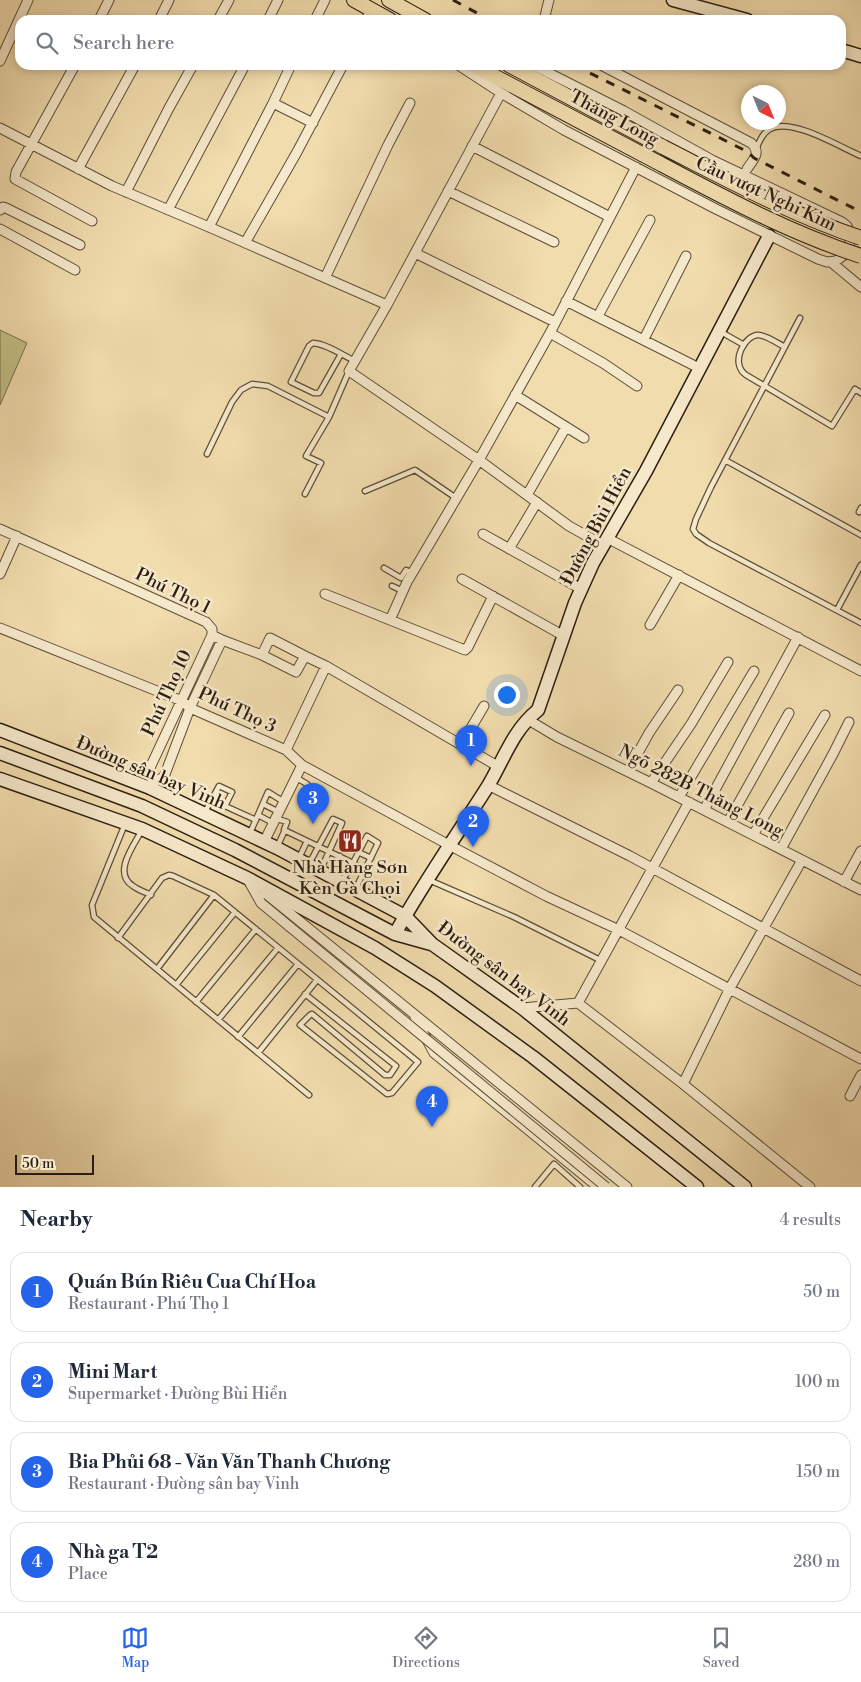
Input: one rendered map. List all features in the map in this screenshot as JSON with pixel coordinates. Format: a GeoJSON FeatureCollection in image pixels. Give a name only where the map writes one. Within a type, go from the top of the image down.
{"type":"FeatureCollection","features":[{"type":"Feature","properties":{"kind":"main road"},"geometry":{"type":"LineString","coordinates":[[354,0],[369,15]]}},
{"type":"Feature","properties":{"kind":"main road"},"geometry":{"type":"LineString","coordinates":[[389,0],[416,15]]}},
{"type":"Feature","properties":{"kind":"main road"},"geometry":{"type":"LineString","coordinates":[[673,0],[728,15]]}},
{"type":"Feature","properties":{"kind":"main road"},"geometry":{"type":"LineString","coordinates":[[846,52],[861,56]]}},
{"type":"Feature","properties":{"kind":"main road","name":"Thăng Long"},"geometry":{"type":"LineString","coordinates":[[482,70],[657,162]]}},
{"type":"Feature","properties":{"kind":"main road","name":"Thăng Long"},"geometry":{"type":"LineString","coordinates":[[518,70],[663,147]]}},
{"type":"Feature","properties":{"kind":"main road","name":"Cầu vượt Nghi Kim"},"geometry":{"type":"LineString","coordinates":[[663,147],[764,199],[822,224],[861,238]]}},
{"type":"Feature","properties":{"kind":"main road","name":"Cầu vượt Nghi Kim"},"geometry":{"type":"LineString","coordinates":[[657,162],[786,227],[861,256]]}},
{"type":"Feature","properties":{"kind":"main road","name":"Đường Bùi Hiển"},"geometry":{"type":"LineString","coordinates":[[395,934],[499,767],[518,730],[538,710],[581,590],[605,542],[646,472],[769,236]]}},
{"type":"Feature","properties":{"kind":"main road","name":"Đường sân bay Vinh"},"geometry":{"type":"LineString","coordinates":[[0,730],[152,785],[204,814],[277,848],[405,916],[432,944],[522,1008],[745,1187]]}},
{"type":"Feature","properties":{"kind":"main road"},"geometry":{"type":"LineString","coordinates":[[0,753],[142,806],[235,850],[395,934],[432,944]]}},
{"type":"Feature","properties":{"kind":"main road"},"geometry":{"type":"LineString","coordinates":[[0,779],[142,829],[247,878],[375,948],[435,986],[533,1057],[697,1187]]}},
{"type":"Feature","properties":{"kind":"main road"},"geometry":{"type":"LineString","coordinates":[[142,806],[152,785]]}},
{"type":"Feature","properties":{"kind":"street"},"geometry":{"type":"LineString","coordinates":[[21,15],[28,0]]}},
{"type":"Feature","properties":{"kind":"street"},"geometry":{"type":"LineString","coordinates":[[101,15],[109,0]]}},
{"type":"Feature","properties":{"kind":"street"},"geometry":{"type":"LineString","coordinates":[[162,15],[169,0]]}},
{"type":"Feature","properties":{"kind":"street"},"geometry":{"type":"LineString","coordinates":[[221,15],[229,0]]}},
{"type":"Feature","properties":{"kind":"street"},"geometry":{"type":"LineString","coordinates":[[270,15],[278,0]]}},
{"type":"Feature","properties":{"kind":"street"},"geometry":{"type":"LineString","coordinates":[[318,15],[325,0]]}},
{"type":"Feature","properties":{"kind":"street"},"geometry":{"type":"LineString","coordinates":[[546,15],[550,0]]}},
{"type":"Feature","properties":{"kind":"street"},"geometry":{"type":"LineString","coordinates":[[0,61],[15,28]]}},
{"type":"Feature","properties":{"kind":"street"},"geometry":{"type":"LineString","coordinates":[[72,70],[16,172],[15,179],[92,221]]}},
{"type":"Feature","properties":{"kind":"street"},"geometry":{"type":"LineString","coordinates":[[78,169],[132,70]]}},
{"type":"Feature","properties":{"kind":"street"},"geometry":{"type":"LineString","coordinates":[[126,192],[190,70]]}},
{"type":"Feature","properties":{"kind":"street"},"geometry":{"type":"LineString","coordinates":[[168,210],[242,70]]}},
{"type":"Feature","properties":{"kind":"street"},"geometry":{"type":"LineString","coordinates":[[209,227],[289,70]]}},
{"type":"Feature","properties":{"kind":"street"},"geometry":{"type":"LineString","coordinates":[[244,243],[313,123],[340,70]]}},
{"type":"Feature","properties":{"kind":"street"},"geometry":{"type":"LineString","coordinates":[[466,70],[564,130],[769,236],[818,259],[831,262],[861,287]]}},
{"type":"Feature","properties":{"kind":"street"},"geometry":{"type":"LineString","coordinates":[[543,70],[615,106],[712,160],[842,222],[850,231],[851,239],[844,255],[839,260],[831,262]]}},
{"type":"Feature","properties":{"kind":"street"},"geometry":{"type":"LineString","coordinates":[[611,70],[751,143],[757,152],[747,170]]}},
{"type":"Feature","properties":{"kind":"street"},"geometry":{"type":"LineString","coordinates":[[501,93],[387,305],[349,371],[570,526],[679,575],[861,671]]}},
{"type":"Feature","properties":{"kind":"street"},"geometry":{"type":"LineString","coordinates":[[273,103],[313,123]]}},
{"type":"Feature","properties":{"kind":"street"},"geometry":{"type":"LineString","coordinates":[[325,278],[410,103]]}},
{"type":"Feature","properties":{"kind":"street"},"geometry":{"type":"LineString","coordinates":[[0,128],[126,192],[387,305]]}},
{"type":"Feature","properties":{"kind":"street"},"geometry":{"type":"LineString","coordinates":[[472,146],[610,217]]}},
{"type":"Feature","properties":{"kind":"street"},"geometry":{"type":"LineString","coordinates":[[390,620],[412,573],[550,333],[636,167]]}},
{"type":"Feature","properties":{"kind":"street"},"geometry":{"type":"LineString","coordinates":[[448,191],[554,242]]}},
{"type":"Feature","properties":{"kind":"street"},"geometry":{"type":"LineString","coordinates":[[0,210],[3,207],[6,208],[80,245]]}},
{"type":"Feature","properties":{"kind":"street"},"geometry":{"type":"LineString","coordinates":[[598,316],[650,220]]}},
{"type":"Feature","properties":{"kind":"street"},"geometry":{"type":"LineString","coordinates":[[0,229],[74,270]]}},
{"type":"Feature","properties":{"kind":"street"},"geometry":{"type":"LineString","coordinates":[[415,253],[555,322]]}},
{"type":"Feature","properties":{"kind":"street"},"geometry":{"type":"LineString","coordinates":[[644,339],[686,256]]}},
{"type":"Feature","properties":{"kind":"street"},"geometry":{"type":"LineString","coordinates":[[566,301],[699,368]]}},
{"type":"Feature","properties":{"kind":"street"},"geometry":{"type":"LineString","coordinates":[[550,333],[603,363],[636,386]]}},
{"type":"Feature","properties":{"kind":"street"},"geometry":{"type":"LineString","coordinates":[[515,395],[584,438]]}},
{"type":"Feature","properties":{"kind":"street"},"geometry":{"type":"LineString","coordinates":[[527,495],[566,427]]}},
{"type":"Feature","properties":{"kind":"street"},"geometry":{"type":"LineString","coordinates":[[509,549],[537,502]]}},
{"type":"Feature","properties":{"kind":"street","name":"Phú Thọ 1"},"geometry":{"type":"LineString","coordinates":[[0,529],[206,622],[212,629],[212,635],[262,655],[296,672],[305,656]]}},
{"type":"Feature","properties":{"kind":"street"},"geometry":{"type":"LineString","coordinates":[[483,534],[581,590]]}},
{"type":"Feature","properties":{"kind":"street"},"geometry":{"type":"LineString","coordinates":[[0,574],[17,536]]}},
{"type":"Feature","properties":{"kind":"street"},"geometry":{"type":"LineString","coordinates":[[650,625],[679,575]]}},
{"type":"Feature","properties":{"kind":"street"},"geometry":{"type":"LineString","coordinates":[[462,579],[564,636]]}},
{"type":"Feature","properties":{"kind":"street"},"geometry":{"type":"LineString","coordinates":[[326,594],[465,650],[493,596]]}},
{"type":"Feature","properties":{"kind":"street","name":"Phú Thọ 3"},"geometry":{"type":"LineString","coordinates":[[0,628],[182,701],[190,708],[286,750],[302,766],[449,845],[546,896],[619,930],[861,1059]]}},
{"type":"Feature","properties":{"kind":"street","name":"Phú Thọ 10"},"geometry":{"type":"LineString","coordinates":[[212,635],[149,770],[152,785],[164,777],[190,708],[222,640]]}},
{"type":"Feature","properties":{"kind":"street"},"geometry":{"type":"LineString","coordinates":[[704,810],[798,637]]}},
{"type":"Feature","properties":{"kind":"street"},"geometry":{"type":"LineString","coordinates":[[262,655],[270,638],[326,666],[499,767]]}},
{"type":"Feature","properties":{"kind":"street"},"geometry":{"type":"LineString","coordinates":[[651,783],[698,712],[728,662]]}},
{"type":"Feature","properties":{"kind":"street"},"geometry":{"type":"LineString","coordinates":[[286,750],[326,666]]}},
{"type":"Feature","properties":{"kind":"street"},"geometry":{"type":"LineString","coordinates":[[678,797],[754,671]]}},
{"type":"Feature","properties":{"kind":"street"},"geometry":{"type":"LineString","coordinates":[[628,771],[649,734],[678,690]]}},
{"type":"Feature","properties":{"kind":"street"},"geometry":{"type":"LineString","coordinates":[[461,745],[484,706]]}},
{"type":"Feature","properties":{"kind":"street"},"geometry":{"type":"LineString","coordinates":[[728,822],[789,713]]}},
{"type":"Feature","properties":{"kind":"street"},"geometry":{"type":"LineString","coordinates":[[754,835],[825,715]]}},
{"type":"Feature","properties":{"kind":"street","name":"Ngõ 282B Thăng Long"},"geometry":{"type":"LineString","coordinates":[[527,719],[861,890]]}},
{"type":"Feature","properties":{"kind":"street"},"geometry":{"type":"LineString","coordinates":[[781,849],[850,722]]}},
{"type":"Feature","properties":{"kind":"street"},"geometry":{"type":"LineString","coordinates":[[264,842],[302,766]]}},
{"type":"Feature","properties":{"kind":"street"},"geometry":{"type":"LineString","coordinates":[[488,785],[653,868],[861,981]]}},
{"type":"Feature","properties":{"kind":"street"},"geometry":{"type":"LineString","coordinates":[[578,1004],[690,802]]}},
{"type":"Feature","properties":{"kind":"street"},"geometry":{"type":"LineString","coordinates":[[844,882],[861,851]]}},
{"type":"Feature","properties":{"kind":"street"},"geometry":{"type":"LineString","coordinates":[[683,1084],[730,988],[802,860]]}},
{"type":"Feature","properties":{"kind":"street"},"geometry":{"type":"LineString","coordinates":[[247,878],[261,903],[606,1187]]}},
{"type":"Feature","properties":{"kind":"street"},"geometry":{"type":"LineString","coordinates":[[247,878],[627,1187]]}},
{"type":"Feature","properties":{"kind":"street"},"geometry":{"type":"LineString","coordinates":[[522,1008],[578,1004],[683,1084],[810,1187]]}},
{"type":"Feature","properties":{"kind":"street"},"geometry":{"type":"LineString","coordinates":[[413,1013],[434,1053],[598,1187]]}},
{"type":"Feature","properties":{"kind":"street"},"geometry":{"type":"LineString","coordinates":[[850,1096],[861,1075]]}},
{"type":"Feature","properties":{"kind":"lane"},"geometry":{"type":"LineString","coordinates":[[756,148],[768,130],[786,126],[802,130],[861,156]]}},
{"type":"Feature","properties":{"kind":"lane"},"geometry":{"type":"LineString","coordinates":[[800,318],[725,460],[693,529],[696,534],[743,562],[861,623]]}},
{"type":"Feature","properties":{"kind":"lane"},"geometry":{"type":"LineString","coordinates":[[719,331],[744,345]]}},
{"type":"Feature","properties":{"kind":"lane"},"geometry":{"type":"LineString","coordinates":[[785,347],[756,335],[750,338],[744,345],[737,360],[740,370],[832,426],[855,389],[861,392]]}},
{"type":"Feature","properties":{"kind":"lane"},"geometry":{"type":"LineString","coordinates":[[341,354],[319,394],[291,382],[309,346],[313,343],[321,344],[341,354],[355,361]]}},
{"type":"Feature","properties":{"kind":"lane"},"geometry":{"type":"LineString","coordinates":[[304,494],[322,463],[306,456],[329,417],[349,371]]}},
{"type":"Feature","properties":{"kind":"lane"},"geometry":{"type":"LineString","coordinates":[[207,454],[232,402],[241,390],[252,384],[268,386],[329,417]]}},
{"type":"Feature","properties":{"kind":"lane"},"geometry":{"type":"LineString","coordinates":[[725,460],[861,535]]}},
{"type":"Feature","properties":{"kind":"lane"},"geometry":{"type":"LineString","coordinates":[[365,491],[414,470],[456,498]]}},
{"type":"Feature","properties":{"kind":"lane"},"geometry":{"type":"LineString","coordinates":[[837,610],[861,564]]}},
{"type":"Feature","properties":{"kind":"lane"},"geometry":{"type":"LineString","coordinates":[[384,568],[401,578],[406,570],[412,573]]}},
{"type":"Feature","properties":{"kind":"lane"},"geometry":{"type":"LineString","coordinates":[[392,586],[403,591]]}},
{"type":"Feature","properties":{"kind":"lane"},"geometry":{"type":"LineString","coordinates":[[296,777],[307,784]]}},
{"type":"Feature","properties":{"kind":"lane"},"geometry":{"type":"LineString","coordinates":[[204,814],[219,786],[232,792],[225,806]]}},
{"type":"Feature","properties":{"kind":"lane"},"geometry":{"type":"LineString","coordinates":[[249,835],[268,792],[284,802]]}},
{"type":"Feature","properties":{"kind":"lane"},"geometry":{"type":"LineString","coordinates":[[212,799],[225,806],[257,817],[276,818],[287,822],[277,848]]}},
{"type":"Feature","properties":{"kind":"lane"},"geometry":{"type":"LineString","coordinates":[[263,804],[276,818]]}},
{"type":"Feature","properties":{"kind":"lane"},"geometry":{"type":"LineString","coordinates":[[333,819],[342,823],[329,852],[314,867],[319,847],[333,819]]}},
{"type":"Feature","properties":{"kind":"lane"},"geometry":{"type":"LineString","coordinates":[[125,823],[92,909],[96,920],[309,1095]]}},
{"type":"Feature","properties":{"kind":"lane"},"geometry":{"type":"LineString","coordinates":[[142,829],[126,859],[124,869],[125,876],[132,886],[151,895]]}},
{"type":"Feature","properties":{"kind":"lane"},"geometry":{"type":"LineString","coordinates":[[285,830],[365,870]]}},
{"type":"Feature","properties":{"kind":"lane"},"geometry":{"type":"LineString","coordinates":[[325,836],[334,839]]}},
{"type":"Feature","properties":{"kind":"lane"},"geometry":{"type":"LineString","coordinates":[[342,882],[367,836],[378,843],[356,889]]}},
{"type":"Feature","properties":{"kind":"lane"},"geometry":{"type":"LineString","coordinates":[[307,841],[314,867]]}},
{"type":"Feature","properties":{"kind":"lane"},"geometry":{"type":"LineString","coordinates":[[358,852],[371,858]]}},
{"type":"Feature","properties":{"kind":"lane"},"geometry":{"type":"LineString","coordinates":[[314,867],[340,856]]}},
{"type":"Feature","properties":{"kind":"lane"},"geometry":{"type":"LineString","coordinates":[[118,938],[162,878],[169,875],[178,878],[214,895],[418,1062],[392,1092],[387,1094],[300,1025],[312,1014],[385,1075],[390,1075],[396,1066],[305,994]]}},
{"type":"Feature","properties":{"kind":"lane"},"geometry":{"type":"LineString","coordinates":[[429,880],[514,917],[602,961]]}},
{"type":"Feature","properties":{"kind":"lane"},"geometry":{"type":"LineString","coordinates":[[157,969],[214,895]]}},
{"type":"Feature","properties":{"kind":"lane"},"geometry":{"type":"LineString","coordinates":[[176,985],[235,912]]}},
{"type":"Feature","properties":{"kind":"lane"},"geometry":{"type":"LineString","coordinates":[[196,1002],[256,929]]}},
{"type":"Feature","properties":{"kind":"lane"},"geometry":{"type":"LineString","coordinates":[[218,1020],[278,948]]}},
{"type":"Feature","properties":{"kind":"lane"},"geometry":{"type":"LineString","coordinates":[[238,1037],[298,964]]}},
{"type":"Feature","properties":{"kind":"lane"},"geometry":{"type":"LineString","coordinates":[[258,1053],[317,980]]}},
{"type":"Feature","properties":{"kind":"lane"},"geometry":{"type":"LineString","coordinates":[[535,1187],[554,1164],[580,1187]]}},
{"type":"Feature","properties":{"kind":"shaded area"},"geometry":{"type":"Polygon","coordinates":[[[0,330],[27,343],[0,405],[0,330]]]}},
{"type":"Feature","properties":{"kind":"railway"},"geometry":{"type":"LineString","coordinates":[[453,0],[481,15]]}},
{"type":"Feature","properties":{"kind":"railway"},"geometry":{"type":"LineString","coordinates":[[584,70],[748,152],[754,158],[861,212]]}},
{"type":"Feature","properties":{"kind":"place","name":"Quán Bún Riêu Cua Chí Hoa"},"geometry":{"type":"Point","coordinates":[471,766]}},
{"type":"Feature","properties":{"kind":"place","name":"Bia Phủi 68 - Văn Văn Thanh Chương"},"geometry":{"type":"Point","coordinates":[313,824]}},
{"type":"Feature","properties":{"kind":"place","name":"Nhà Hàng Sơn Kèn Gà Chọi"},"geometry":{"type":"Point","coordinates":[350,841]}},
{"type":"Feature","properties":{"kind":"place","name":"Mini Mart"},"geometry":{"type":"Point","coordinates":[473,847]}},
{"type":"Feature","properties":{"kind":"place","name":"Nhà ga T2"},"geometry":{"type":"Point","coordinates":[432,1127]}}]}
